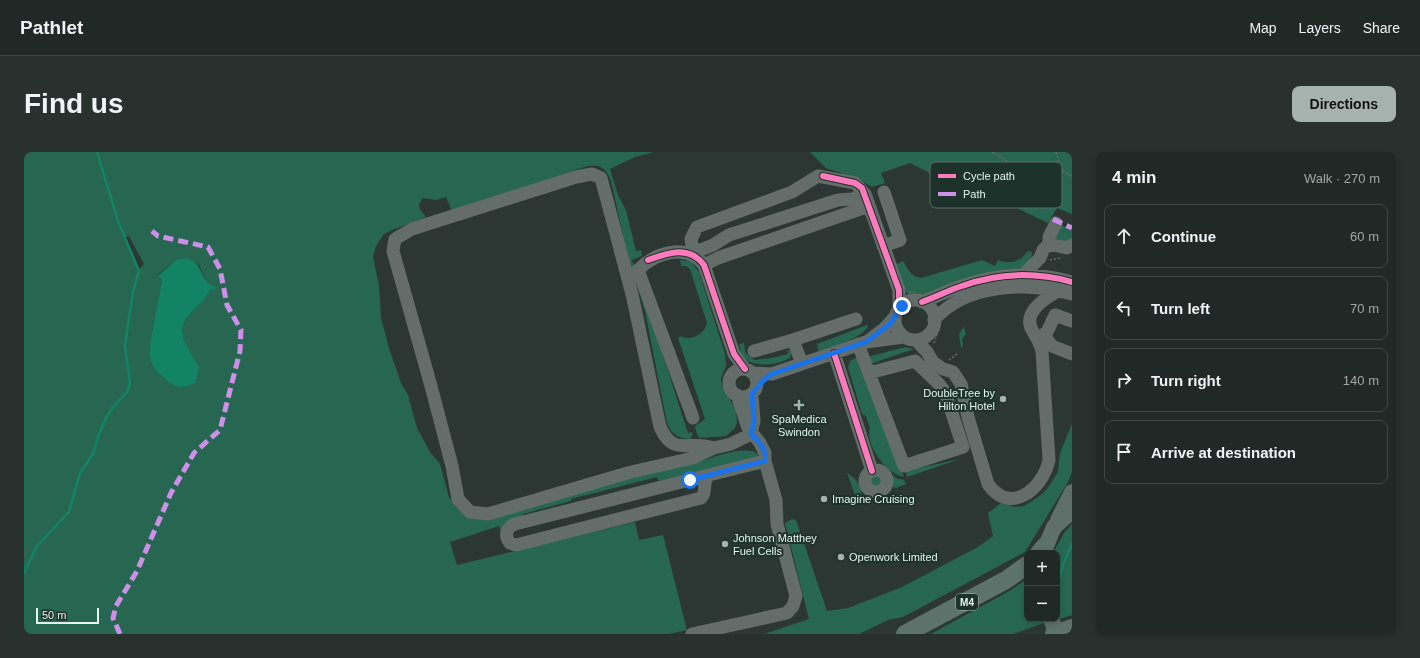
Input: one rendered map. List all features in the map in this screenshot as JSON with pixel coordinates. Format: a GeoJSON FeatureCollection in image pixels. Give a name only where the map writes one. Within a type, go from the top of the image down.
{"type":"FeatureCollection","features":[{"type":"Feature","properties":{"kind":"highway","name":"M4"},"geometry":{"type":"LineString","coordinates":[[905,634],[1006,580],[1024,568]]}},
{"type":"Feature","properties":{"kind":"highway"},"geometry":{"type":"LineString","coordinates":[[1056,634],[1072,628]]}},
{"type":"Feature","properties":{"kind":"main road"},"geometry":{"type":"LineString","coordinates":[[1042,550],[1072,492]]}},
{"type":"Feature","properties":{"kind":"main road"},"geometry":{"type":"LineString","coordinates":[[1057,523],[1072,511]]}},
{"type":"Feature","properties":{"kind":"main road"},"geometry":{"type":"LineString","coordinates":[[1053,622],[1056,634]]}},
{"type":"Feature","properties":{"kind":"street"},"geometry":{"type":"LineString","coordinates":[[714,448],[707,446],[674,444],[666,439],[660,427],[632,294],[602,178],[592,174],[576,178],[412,229],[395,239],[393,251],[432,386],[452,466],[458,499],[470,512],[488,514],[631,472],[693,458],[714,448],[731,444],[751,434]]}},
{"type":"Feature","properties":{"kind":"street"},"geometry":{"type":"LineString","coordinates":[[751,434],[754,421],[756,377],[734,354],[690,239],[698,227],[792,192],[810,180],[823,176],[856,182],[867,200],[899,290],[897,328],[921,342],[931,359],[938,366],[953,372],[961,384],[968,417],[988,484],[996,493],[1004,497],[1018,497],[1027,494],[1040,483],[1047,469],[1049,460],[1048,424],[1041,417],[1039,399],[1040,392],[1045,385],[1041,337],[1055,316],[1072,321]]}},
{"type":"Feature","properties":{"kind":"street"},"geometry":{"type":"LineString","coordinates":[[883,246],[900,240],[884,192]]}},
{"type":"Feature","properties":{"kind":"street"},"geometry":{"type":"LineString","coordinates":[[697,258],[713,245],[729,236],[838,200],[867,200]]}},
{"type":"Feature","properties":{"kind":"street"},"geometry":{"type":"LineString","coordinates":[[693,418],[638,270],[648,260],[676,252],[685,252],[697,258],[718,258],[867,200]]}},
{"type":"Feature","properties":{"kind":"street"},"geometry":{"type":"LineString","coordinates":[[862,343],[921,342],[936,325],[948,306],[966,298],[1023,281],[1048,260],[1049,237],[1056,223]]}},
{"type":"Feature","properties":{"kind":"street"},"geometry":{"type":"LineString","coordinates":[[1023,281],[1031,270],[1072,245]]}},
{"type":"Feature","properties":{"kind":"street"},"geometry":{"type":"LineString","coordinates":[[1048,260],[1072,282]]}},
{"type":"Feature","properties":{"kind":"street"},"geometry":{"type":"LineString","coordinates":[[737,395],[743,397],[755,390],[772,374],[862,343],[884,328],[897,313],[917,302],[978,281],[1023,281],[1072,294]]}},
{"type":"Feature","properties":{"kind":"street"},"geometry":{"type":"LineString","coordinates":[[1023,281],[1033,312]]}},
{"type":"Feature","properties":{"kind":"street"},"geometry":{"type":"LineString","coordinates":[[899,290],[917,302],[930,308],[936,325]]}},
{"type":"Feature","properties":{"kind":"street"},"geometry":{"type":"LineString","coordinates":[[1058,291],[1041,302],[1033,312],[1030,325],[1052,346],[1072,354]]}},
{"type":"Feature","properties":{"kind":"street"},"geometry":{"type":"LineString","coordinates":[[754,351],[856,319]]}},
{"type":"Feature","properties":{"kind":"street"},"geometry":{"type":"LineString","coordinates":[[793,340],[802,364]]}},
{"type":"Feature","properties":{"kind":"street"},"geometry":{"type":"LineString","coordinates":[[862,343],[869,374],[904,466],[963,447],[945,392],[939,384],[915,361],[869,374]]}},
{"type":"Feature","properties":{"kind":"street"},"geometry":{"type":"LineString","coordinates":[[834,353],[872,471]]}},
{"type":"Feature","properties":{"kind":"street"},"geometry":{"type":"LineString","coordinates":[[692,634],[787,612],[793,606],[796,596],[777,524],[776,500],[765,461],[766,456],[763,449],[751,434],[743,416],[737,395],[730,387],[734,354]]}},
{"type":"Feature","properties":{"kind":"street"},"geometry":{"type":"LineString","coordinates":[[732,374],[736,371],[772,374]]}},
{"type":"Feature","properties":{"kind":"street"},"geometry":{"type":"LineString","coordinates":[[709,475],[704,482],[704,496],[696,500],[516,545],[510,543],[507,538],[506,534],[508,528],[515,524],[709,475],[765,461]]}},
{"type":"Feature","properties":{"kind":"street"},"geometry":{"type":"LineString","coordinates":[[690,480],[696,500]]}},
{"type":"Feature","properties":{"kind":"path"},"geometry":{"type":"LineString","coordinates":[[992,152],[1009,162]]}},
{"type":"Feature","properties":{"kind":"path"},"geometry":{"type":"LineString","coordinates":[[1056,152],[1059,162]]}},
{"type":"Feature","properties":{"kind":"path"},"geometry":{"type":"LineString","coordinates":[[1062,170],[1072,177]]}},
{"type":"Feature","properties":{"kind":"path"},"geometry":{"type":"LineString","coordinates":[[1048,260],[1060,258]]}},
{"type":"Feature","properties":{"kind":"path"},"geometry":{"type":"LineString","coordinates":[[921,342],[936,325]]}},
{"type":"Feature","properties":{"kind":"path"},"geometry":{"type":"LineString","coordinates":[[945,361],[950,360],[958,353]]}},
{"type":"Feature","properties":{"kind":"shaded area"},"geometry":{"type":"Polygon","coordinates":[[[24,152],[654,152],[635,157],[610,169],[618,195],[626,210],[636,251],[641,250],[642,256],[632,260],[688,433],[692,432],[693,434],[690,439],[682,438],[673,433],[667,423],[645,311],[626,248],[611,181],[603,169],[596,166],[586,166],[453,213],[446,197],[436,200],[423,198],[419,204],[420,209],[426,217],[384,234],[376,246],[373,257],[379,286],[381,318],[389,348],[401,383],[408,395],[417,428],[430,452],[440,464],[449,497],[457,507],[472,515],[696,463],[737,451],[752,451],[758,454],[756,459],[659,481],[657,477],[571,499],[571,501],[523,514],[523,516],[501,531],[499,526],[450,542],[457,565],[635,522],[639,540],[663,535],[687,630],[669,634],[24,634],[24,152]],[[129,236],[125,237],[139,269],[144,264],[129,236]],[[185,258],[177,259],[158,275],[162,280],[161,295],[152,331],[196,382],[199,367],[186,344],[183,331],[184,324],[188,317],[206,298],[210,290],[199,265],[185,258]]]}},
{"type":"Feature","properties":{"kind":"shaded area"},"geometry":{"type":"Polygon","coordinates":[[[810,152],[1072,152],[1072,214],[1057,208],[1062,208],[1062,162],[930,162],[930,173],[910,163],[881,173],[885,183],[872,187],[856,178],[826,168],[810,152]]]}},
{"type":"Feature","properties":{"kind":"shaded area"},"geometry":{"type":"Polygon","coordinates":[[[1016,208],[1057,208],[1048,223],[1016,208]]]}},
{"type":"Feature","properties":{"kind":"shaded area"},"geometry":{"type":"Polygon","coordinates":[[[1058,223],[1072,230],[1072,240],[1069,243],[1054,238],[1058,223]]]}},
{"type":"Feature","properties":{"kind":"shaded area"},"geometry":{"type":"Polygon","coordinates":[[[1028,251],[1032,252],[1031,262],[1027,268],[921,298],[914,297],[905,291],[900,282],[895,265],[903,261],[912,274],[921,278],[982,260],[995,266],[998,260],[1002,262],[1014,262],[1022,258],[1028,251]]]}},
{"type":"Feature","properties":{"kind":"shaded area"},"geometry":{"type":"Polygon","coordinates":[[[185,258],[192,260],[196,264],[210,285],[216,287],[216,289],[210,290],[206,298],[188,317],[184,324],[183,331],[186,344],[199,367],[196,382],[189,386],[181,387],[171,384],[158,372],[152,363],[150,352],[152,332],[162,280],[158,276],[177,259],[185,258]]]}},
{"type":"Feature","properties":{"kind":"shaded area"},"geometry":{"type":"Polygon","coordinates":[[[680,260],[691,262],[699,272],[725,354],[726,366],[721,378],[722,386],[736,410],[737,422],[735,428],[726,436],[700,438],[697,435],[695,426],[705,419],[678,338],[681,336],[689,338],[697,336],[703,331],[707,323],[690,269],[686,266],[681,266],[680,260]]]}},
{"type":"Feature","properties":{"kind":"shaded area"},"geometry":{"type":"Polygon","coordinates":[[[867,325],[868,327],[864,332],[858,336],[839,345],[820,351],[818,350],[817,344],[867,325]]]}},
{"type":"Feature","properties":{"kind":"shaded area"},"geometry":{"type":"Polygon","coordinates":[[[964,327],[966,334],[962,339],[963,346],[961,348],[959,334],[964,327]]]}},
{"type":"Feature","properties":{"kind":"shaded area"},"geometry":{"type":"Polygon","coordinates":[[[744,343],[745,352],[754,360],[788,354],[787,349],[791,353],[790,358],[772,364],[752,363],[741,353],[739,344],[744,343]]]}},
{"type":"Feature","properties":{"kind":"shaded area"},"geometry":{"type":"Polygon","coordinates":[[[905,347],[914,349],[870,364],[868,357],[905,347]]]}},
{"type":"Feature","properties":{"kind":"shaded area"},"geometry":{"type":"Polygon","coordinates":[[[858,357],[904,477],[891,471],[885,465],[879,458],[871,443],[869,435],[870,428],[866,416],[862,414],[848,367],[850,361],[858,357]]]}},
{"type":"Feature","properties":{"kind":"shaded area"},"geometry":{"type":"Polygon","coordinates":[[[1072,424],[1072,472],[1068,482],[1026,550],[1024,550],[1024,553],[903,617],[888,620],[859,634],[764,634],[809,619],[785,523],[792,519],[796,520],[827,611],[848,608],[902,587],[978,547],[993,536],[988,513],[1001,503],[1015,507],[1024,506],[1041,495],[1047,489],[1058,472],[1060,453],[1072,424]]]}},
{"type":"Feature","properties":{"kind":"shaded area"},"geometry":{"type":"Polygon","coordinates":[[[960,459],[907,477],[905,469],[917,465],[919,468],[960,459]]]}},
{"type":"Feature","properties":{"kind":"shaded area"},"geometry":{"type":"Polygon","coordinates":[[[847,473],[858,482],[860,486],[861,494],[858,503],[847,473]]]}},
{"type":"Feature","properties":{"kind":"shaded area"},"geometry":{"type":"Polygon","coordinates":[[[876,475],[880,477],[882,481],[880,485],[876,487],[872,485],[870,481],[872,477],[876,475]]]}},
{"type":"Feature","properties":{"kind":"shaded area"},"geometry":{"type":"Polygon","coordinates":[[[892,475],[896,478],[904,480],[906,484],[896,488],[893,487],[892,475]]]}},
{"type":"Feature","properties":{"kind":"shaded area"},"geometry":{"type":"Polygon","coordinates":[[[1072,524],[1072,615],[1060,619],[1060,550],[1055,550],[1064,533],[1072,524]]]}},
{"type":"Feature","properties":{"kind":"shaded area"},"geometry":{"type":"Polygon","coordinates":[[[1024,581],[1024,622],[1044,623],[1013,634],[931,634],[1011,590],[1024,581]]]}},
{"type":"Feature","properties":{"kind":"waterway"},"geometry":{"type":"LineString","coordinates":[[24,573],[37,546],[69,512],[80,473],[93,454],[106,418],[113,407],[127,392],[130,384],[125,345],[133,292],[139,271],[118,221],[97,152]]}},
{"type":"Feature","properties":{"kind":"waterway"},"geometry":{"type":"LineString","coordinates":[[1060,577],[1063,564],[1072,544]]}},
{"type":"Feature","properties":{"kind":"marked path"},"geometry":{"type":"LineString","coordinates":[[1053,219],[1072,228]]}},
{"type":"Feature","properties":{"kind":"marked path"},"geometry":{"type":"LineString","coordinates":[[120,634],[113,618],[116,606],[137,571],[171,493],[194,453],[220,430],[240,351],[241,330],[227,305],[220,269],[208,247],[158,236],[152,231]]}},
{"type":"Feature","properties":{"kind":"cycle path"},"geometry":{"type":"LineString","coordinates":[[823,176],[855,183],[862,188],[899,290],[899,309]]}},
{"type":"Feature","properties":{"kind":"cycle path"},"geometry":{"type":"LineString","coordinates":[[648,260],[678,252],[692,255],[704,265],[734,354],[745,369]]}},
{"type":"Feature","properties":{"kind":"cycle path"},"geometry":{"type":"LineString","coordinates":[[922,302],[957,288],[989,278],[1003,276],[1031,275],[1072,282]]}},
{"type":"Feature","properties":{"kind":"cycle path"},"geometry":{"type":"LineString","coordinates":[[834,353],[872,471]]}},
{"type":"Feature","properties":{"kind":"place","name":"DoubleTree by Hilton Hotel"},"geometry":{"type":"Point","coordinates":[1003,399]}},
{"type":"Feature","properties":{"kind":"place","name":"SpaMedica Swindon"},"geometry":{"type":"Point","coordinates":[799,405]}},
{"type":"Feature","properties":{"kind":"place","name":"Imagine Cruising"},"geometry":{"type":"Point","coordinates":[824,499]}},
{"type":"Feature","properties":{"kind":"place","name":"Johnson Matthey Fuel Cells"},"geometry":{"type":"Point","coordinates":[725,544]}},
{"type":"Feature","properties":{"kind":"place","name":"Openwork Limited"},"geometry":{"type":"Point","coordinates":[841,557]}},
{"type":"Feature","properties":{"kind":"route"},"geometry":{"type":"LineString","coordinates":[[690,480],[765,461],[766,456],[760,443],[751,434],[754,421],[752,394],[757,386],[772,374],[866,342],[890,324],[902,306]]}}]}
